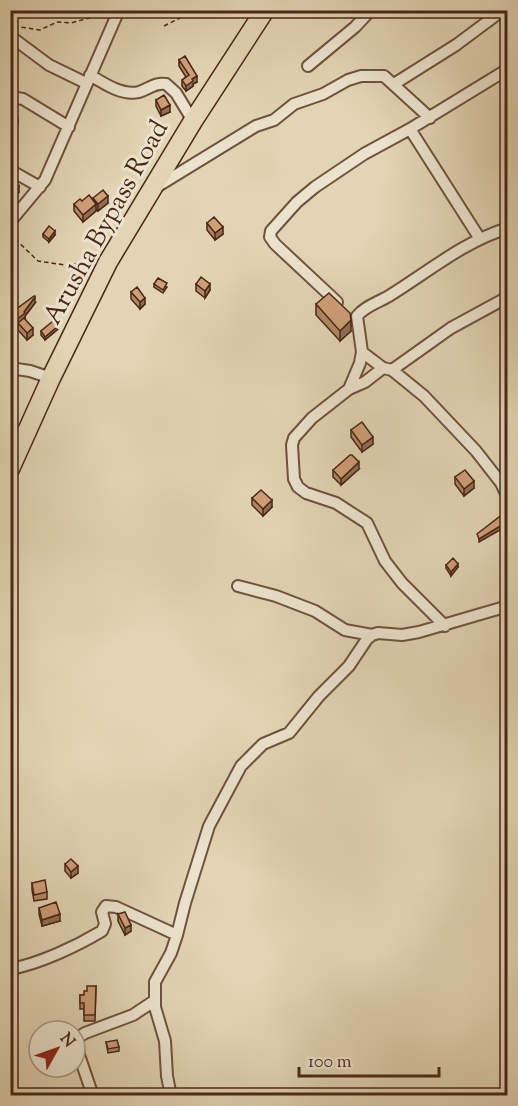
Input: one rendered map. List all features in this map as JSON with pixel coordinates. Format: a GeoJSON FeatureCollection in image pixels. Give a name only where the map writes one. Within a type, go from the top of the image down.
{"type":"FeatureCollection","features":[{"type":"Feature","properties":{"kind":"main road","name":"Arusha Bypass Road"},"geometry":{"type":"LineString","coordinates":[[10,469],[51,378],[108,262],[150,191],[265,10]]}},
{"type":"Feature","properties":{"kind":"street"},"geometry":{"type":"LineString","coordinates":[[10,222],[40,187],[69,128],[118,10]]}},
{"type":"Feature","properties":{"kind":"street"},"geometry":{"type":"LineString","coordinates":[[308,66],[355,27],[371,10]]}},
{"type":"Feature","properties":{"kind":"street"},"geometry":{"type":"LineString","coordinates":[[394,84],[456,45],[503,10]]}},
{"type":"Feature","properties":{"kind":"street"},"geometry":{"type":"LineString","coordinates":[[10,36],[49,65],[108,86],[138,92],[156,84],[166,84],[176,93],[194,121]]}},
{"type":"Feature","properties":{"kind":"street"},"geometry":{"type":"LineString","coordinates":[[358,320],[275,244],[270,237],[271,231],[297,202],[364,154],[411,129],[507,69]]}},
{"type":"Feature","properties":{"kind":"street"},"geometry":{"type":"LineString","coordinates":[[150,191],[256,126],[274,120],[294,104],[323,94],[348,80],[361,76],[384,76],[430,117]]}},
{"type":"Feature","properties":{"kind":"street"},"geometry":{"type":"LineString","coordinates":[[10,98],[23,99],[33,104],[69,128]]}},
{"type":"Feature","properties":{"kind":"street"},"geometry":{"type":"LineString","coordinates":[[411,129],[480,239]]}},
{"type":"Feature","properties":{"kind":"street"},"geometry":{"type":"LineString","coordinates":[[10,170],[40,187]]}},
{"type":"Feature","properties":{"kind":"street"},"geometry":{"type":"LineString","coordinates":[[349,389],[358,370],[362,352],[357,316],[444,258],[507,228]]}},
{"type":"Feature","properties":{"kind":"street"},"geometry":{"type":"LineString","coordinates":[[445,626],[402,583],[390,567],[367,523],[336,503],[306,493],[298,487],[294,479],[292,445],[294,438],[312,418],[349,389],[387,369],[480,310],[507,297]]}},
{"type":"Feature","properties":{"kind":"street"},"geometry":{"type":"LineString","coordinates":[[362,352],[430,402],[504,483],[507,498]]}},
{"type":"Feature","properties":{"kind":"street"},"geometry":{"type":"LineString","coordinates":[[10,368],[30,370],[51,378]]}},
{"type":"Feature","properties":{"kind":"street"},"geometry":{"type":"LineString","coordinates":[[238,586],[315,610],[345,630],[372,635]]}},
{"type":"Feature","properties":{"kind":"street"},"geometry":{"type":"LineString","coordinates":[[171,1095],[167,1076],[165,1041],[154,1001],[155,982],[171,953],[190,883],[209,826],[241,766],[264,744],[292,730],[319,696],[350,666],[372,635],[378,633],[402,635],[445,626],[507,606]]}},
{"type":"Feature","properties":{"kind":"street"},"geometry":{"type":"LineString","coordinates":[[10,969],[30,964],[102,931],[105,924],[102,912],[106,906],[177,934]]}},
{"type":"Feature","properties":{"kind":"street"},"geometry":{"type":"LineString","coordinates":[[93,1095],[76,1040],[85,1033],[133,1015],[154,1001]]}},
{"type":"Feature","properties":{"kind":"path"},"geometry":{"type":"LineString","coordinates":[[10,27],[40,30],[57,22],[71,22],[118,10]]}},
{"type":"Feature","properties":{"kind":"path"},"geometry":{"type":"LineString","coordinates":[[164,26],[188,14],[213,14],[221,10]]}},
{"type":"Feature","properties":{"kind":"path"},"geometry":{"type":"LineString","coordinates":[[10,234],[38,261],[45,263],[108,262]]}},
{"type":"Feature","properties":{"kind":"building"},"geometry":{"type":"Polygon","coordinates":[[[185,56],[197,76],[186,86],[182,80],[189,75],[179,60],[185,56]]]}},
{"type":"Feature","properties":{"kind":"building"},"geometry":{"type":"Polygon","coordinates":[[[164,95],[170,105],[161,110],[156,100],[164,95]]]}},
{"type":"Feature","properties":{"kind":"building"},"geometry":{"type":"Polygon","coordinates":[[[10,113],[18,117],[13,130],[10,129],[10,113]]]}},
{"type":"Feature","properties":{"kind":"building"},"geometry":{"type":"Polygon","coordinates":[[[10,179],[19,186],[14,192],[10,189],[10,179]]]}},
{"type":"Feature","properties":{"kind":"building"},"geometry":{"type":"Polygon","coordinates":[[[103,190],[108,196],[98,204],[93,198],[103,190]]]}},
{"type":"Feature","properties":{"kind":"building"},"geometry":{"type":"Polygon","coordinates":[[[89,195],[96,204],[83,215],[74,204],[89,195]]]}},
{"type":"Feature","properties":{"kind":"building"},"geometry":{"type":"Polygon","coordinates":[[[214,217],[223,227],[215,233],[207,223],[214,217]]]}},
{"type":"Feature","properties":{"kind":"building"},"geometry":{"type":"Polygon","coordinates":[[[49,226],[55,231],[49,239],[43,234],[49,226]]]}},
{"type":"Feature","properties":{"kind":"building"},"geometry":{"type":"Polygon","coordinates":[[[201,277],[210,284],[205,291],[196,284],[201,277]]]}},
{"type":"Feature","properties":{"kind":"building"},"geometry":{"type":"Polygon","coordinates":[[[158,278],[167,283],[163,290],[154,284],[158,278]]]}},
{"type":"Feature","properties":{"kind":"building"},"geometry":{"type":"Polygon","coordinates":[[[137,287],[145,298],[140,302],[131,292],[137,287]]]}},
{"type":"Feature","properties":{"kind":"building"},"geometry":{"type":"Polygon","coordinates":[[[329,293],[350,313],[351,320],[340,331],[316,304],[329,293]]]}},
{"type":"Feature","properties":{"kind":"building"},"geometry":{"type":"Polygon","coordinates":[[[34,296],[25,313],[16,320],[11,313],[34,296]]]}},
{"type":"Feature","properties":{"kind":"building"},"geometry":{"type":"Polygon","coordinates":[[[24,318],[33,328],[27,333],[18,323],[24,318]]]}},
{"type":"Feature","properties":{"kind":"building"},"geometry":{"type":"Polygon","coordinates":[[[53,321],[57,327],[45,337],[41,331],[53,321]]]}},
{"type":"Feature","properties":{"kind":"building"},"geometry":{"type":"Polygon","coordinates":[[[362,422],[373,437],[362,445],[351,430],[362,422]]]}},
{"type":"Feature","properties":{"kind":"building"},"geometry":{"type":"Polygon","coordinates":[[[350,455],[359,462],[341,479],[333,470],[350,455]]]}},
{"type":"Feature","properties":{"kind":"building"},"geometry":{"type":"Polygon","coordinates":[[[465,470],[474,481],[464,489],[455,477],[465,470]]]}},
{"type":"Feature","properties":{"kind":"building"},"geometry":{"type":"Polygon","coordinates":[[[261,490],[272,500],[263,509],[252,498],[261,490]]]}},
{"type":"Feature","properties":{"kind":"building"},"geometry":{"type":"Polygon","coordinates":[[[503,514],[507,522],[479,539],[477,534],[503,514]]]}},
{"type":"Feature","properties":{"kind":"building"},"geometry":{"type":"Polygon","coordinates":[[[453,558],[458,564],[451,572],[446,565],[453,558]]]}},
{"type":"Feature","properties":{"kind":"building"},"geometry":{"type":"Polygon","coordinates":[[[71,859],[78,866],[71,872],[65,864],[71,859]]]}},
{"type":"Feature","properties":{"kind":"building"},"geometry":{"type":"Polygon","coordinates":[[[45,880],[47,892],[34,895],[32,883],[45,880]]]}},
{"type":"Feature","properties":{"kind":"building"},"geometry":{"type":"Polygon","coordinates":[[[56,902],[60,914],[42,920],[39,908],[56,902]]]}},
{"type":"Feature","properties":{"kind":"building"},"geometry":{"type":"Polygon","coordinates":[[[125,912],[131,925],[125,928],[118,914],[125,912]]]}},
{"type":"Feature","properties":{"kind":"building"},"geometry":{"type":"Polygon","coordinates":[[[87,986],[96,986],[95,1015],[84,1015],[84,1003],[80,1003],[80,995],[84,995],[87,986]]]}},
{"type":"Feature","properties":{"kind":"building"},"geometry":{"type":"Polygon","coordinates":[[[117,1040],[119,1047],[108,1049],[106,1042],[117,1040]]]}}]}
